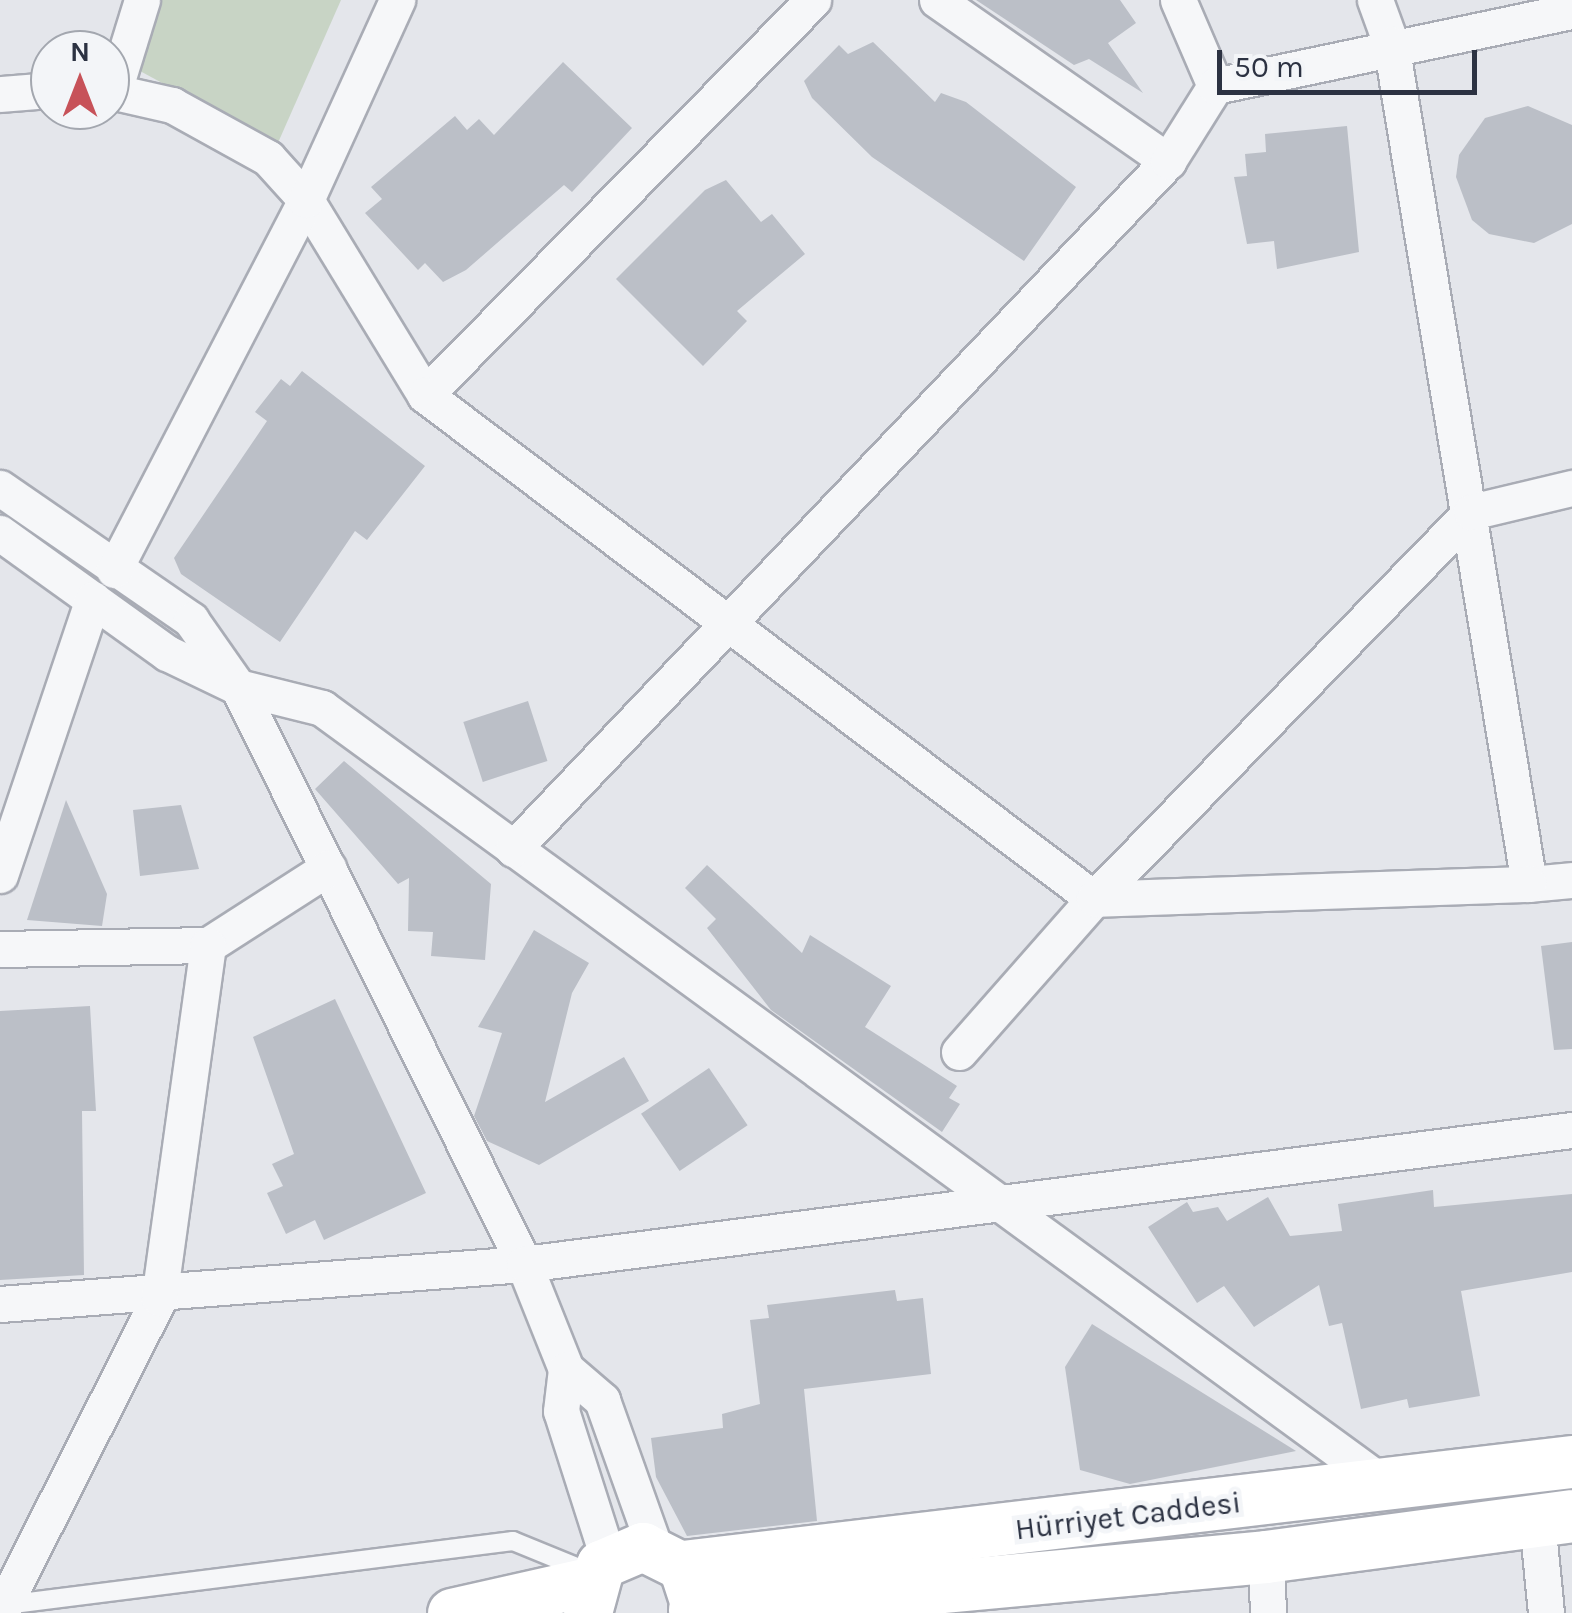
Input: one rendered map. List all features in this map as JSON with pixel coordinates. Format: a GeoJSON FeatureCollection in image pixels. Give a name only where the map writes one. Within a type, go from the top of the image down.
{"type":"FeatureCollection","features":[{"type":"Feature","properties":{"kind":"main road","name":"Hürriyet Caddesi"},"geometry":{"type":"LineString","coordinates":[[682,1584],[1572,1462]]}},
{"type":"Feature","properties":{"kind":"main road","name":"Hürriyet Caddesi"},"geometry":{"type":"LineString","coordinates":[[682,1584],[1014,1588],[1555,1518]]}},
{"type":"Feature","properties":{"kind":"main road"},"geometry":{"type":"LineString","coordinates":[[452,1613],[595,1582],[682,1584]]}},
{"type":"Feature","properties":{"kind":"street"},"geometry":{"type":"LineString","coordinates":[[130,36],[142,0]]}},
{"type":"Feature","properties":{"kind":"street"},"geometry":{"type":"LineString","coordinates":[[114,570],[306,200],[397,0]]}},
{"type":"Feature","properties":{"kind":"street"},"geometry":{"type":"LineString","coordinates":[[426,395],[813,0]]}},
{"type":"Feature","properties":{"kind":"street"},"geometry":{"type":"LineString","coordinates":[[937,0],[1168,160]]}},
{"type":"Feature","properties":{"kind":"street"},"geometry":{"type":"LineString","coordinates":[[1178,0],[1214,86]]}},
{"type":"Feature","properties":{"kind":"street"},"geometry":{"type":"LineString","coordinates":[[1375,0],[1390,44],[1529,884]]}},
{"type":"Feature","properties":{"kind":"street"},"geometry":{"type":"LineString","coordinates":[[514,848],[1168,160],[1214,86],[1390,44],[1572,11]]}},
{"type":"Feature","properties":{"kind":"street"},"geometry":{"type":"LineString","coordinates":[[0,94],[30,92]]}},
{"type":"Feature","properties":{"kind":"street"},"geometry":{"type":"LineString","coordinates":[[130,97],[223,129],[268,158],[306,200],[426,395],[1094,899],[1572,880]]}},
{"type":"Feature","properties":{"kind":"street"},"geometry":{"type":"LineString","coordinates":[[0,488],[190,620],[238,687],[524,1264],[566,1369],[562,1411],[595,1582]]}},
{"type":"Feature","properties":{"kind":"street"},"geometry":{"type":"LineString","coordinates":[[959,1052],[1094,899],[1470,512],[1572,488]]}},
{"type":"Feature","properties":{"kind":"street"},"geometry":{"type":"LineString","coordinates":[[0,532],[167,652],[238,687],[322,708],[998,1210],[1387,1486]]}},
{"type":"Feature","properties":{"kind":"street"},"geometry":{"type":"LineString","coordinates":[[0,874],[93,600]]}},
{"type":"Feature","properties":{"kind":"street"},"geometry":{"type":"LineString","coordinates":[[0,949],[208,945],[328,868]]}},
{"type":"Feature","properties":{"kind":"street"},"geometry":{"type":"LineString","coordinates":[[2,1609],[159,1298],[208,945]]}},
{"type":"Feature","properties":{"kind":"street"},"geometry":{"type":"LineString","coordinates":[[0,1304],[159,1298],[524,1264],[998,1210],[1094,1186],[1572,1130]]}},
{"type":"Feature","properties":{"kind":"street"},"geometry":{"type":"LineString","coordinates":[[566,1369],[602,1400],[682,1584]]}},
{"type":"Feature","properties":{"kind":"street"},"geometry":{"type":"LineString","coordinates":[[1546,1613],[1555,1518]]}},
{"type":"Feature","properties":{"kind":"street"},"geometry":{"type":"LineString","coordinates":[[1266,1557],[1268,1613]]}},
{"type":"Feature","properties":{"kind":"lane"},"geometry":{"type":"LineString","coordinates":[[2,1609],[512,1541],[595,1582]]}},
{"type":"Feature","properties":{"kind":"green space"},"geometry":{"type":"Polygon","coordinates":[[[162,0],[341,0],[277,145],[140,71],[162,0]]]}},
{"type":"Feature","properties":{"kind":"building"},"geometry":{"type":"Polygon","coordinates":[[[976,0],[1120,0],[1136,23],[1108,43],[1143,93],[1089,59],[1074,65],[976,0]]]}},
{"type":"Feature","properties":{"kind":"building"},"geometry":{"type":"Polygon","coordinates":[[[873,42],[935,102],[941,93],[966,102],[1076,187],[1024,261],[872,157],[812,98],[804,81],[839,45],[848,54],[873,42]]]}},
{"type":"Feature","properties":{"kind":"building"},"geometry":{"type":"Polygon","coordinates":[[[563,62],[632,128],[572,192],[564,185],[466,270],[443,282],[425,263],[418,270],[365,213],[382,199],[371,187],[455,116],[467,130],[479,119],[494,135],[563,62]]]}},
{"type":"Feature","properties":{"kind":"building"},"geometry":{"type":"Polygon","coordinates":[[[1528,106],[1572,125],[1572,224],[1534,243],[1489,234],[1472,220],[1456,177],[1459,155],[1485,118],[1528,106]]]}},
{"type":"Feature","properties":{"kind":"building"},"geometry":{"type":"Polygon","coordinates":[[[1347,126],[1359,252],[1277,269],[1274,241],[1247,244],[1234,177],[1247,176],[1245,154],[1266,152],[1265,134],[1347,126]]]}},
{"type":"Feature","properties":{"kind":"building"},"geometry":{"type":"Polygon","coordinates":[[[726,180],[761,222],[772,214],[805,254],[737,311],[747,321],[703,366],[616,279],[705,190],[726,180]]]}},
{"type":"Feature","properties":{"kind":"building"},"geometry":{"type":"Polygon","coordinates":[[[302,371],[425,466],[367,540],[355,531],[280,642],[181,574],[174,558],[267,421],[255,412],[281,379],[290,386],[302,371]]]}},
{"type":"Feature","properties":{"kind":"building"},"geometry":{"type":"Polygon","coordinates":[[[528,701],[547,761],[483,782],[463,722],[528,701]]]}},
{"type":"Feature","properties":{"kind":"building"},"geometry":{"type":"Polygon","coordinates":[[[344,761],[491,884],[485,960],[431,956],[433,932],[408,931],[409,878],[398,884],[315,789],[344,761]]]}},
{"type":"Feature","properties":{"kind":"building"},"geometry":{"type":"Polygon","coordinates":[[[66,800],[107,894],[102,926],[27,920],[66,800]]]}},
{"type":"Feature","properties":{"kind":"building"},"geometry":{"type":"Polygon","coordinates":[[[181,805],[199,869],[140,876],[133,810],[181,805]]]}},
{"type":"Feature","properties":{"kind":"building"},"geometry":{"type":"Polygon","coordinates":[[[707,865],[802,953],[810,935],[891,986],[865,1027],[957,1086],[949,1098],[960,1104],[942,1132],[771,1010],[707,928],[716,919],[685,888],[707,865]]]}},
{"type":"Feature","properties":{"kind":"building"},"geometry":{"type":"Polygon","coordinates":[[[534,930],[589,963],[572,993],[545,1102],[624,1057],[649,1101],[539,1165],[487,1141],[474,1116],[502,1033],[478,1027],[534,930]]]}},
{"type":"Feature","properties":{"kind":"building"},"geometry":{"type":"Polygon","coordinates":[[[1572,942],[1572,1049],[1554,1050],[1541,946],[1572,942]]]}},
{"type":"Feature","properties":{"kind":"building"},"geometry":{"type":"Polygon","coordinates":[[[335,999],[426,1193],[324,1240],[315,1220],[286,1234],[267,1193],[283,1186],[272,1164],[294,1154],[253,1037],[335,999]]]}},
{"type":"Feature","properties":{"kind":"building"},"geometry":{"type":"Polygon","coordinates":[[[90,1006],[96,1111],[82,1111],[84,1275],[0,1280],[0,1011],[90,1006]]]}},
{"type":"Feature","properties":{"kind":"building"},"geometry":{"type":"Polygon","coordinates":[[[709,1068],[748,1125],[680,1171],[641,1114],[709,1068]]]}},
{"type":"Feature","properties":{"kind":"building"},"geometry":{"type":"Polygon","coordinates":[[[1433,1190],[1434,1207],[1572,1194],[1572,1272],[1461,1291],[1480,1396],[1409,1408],[1407,1399],[1361,1409],[1342,1323],[1329,1326],[1319,1285],[1254,1327],[1224,1286],[1197,1303],[1148,1227],[1187,1202],[1193,1212],[1218,1207],[1227,1221],[1268,1197],[1290,1236],[1342,1231],[1338,1204],[1433,1190]]]}},
{"type":"Feature","properties":{"kind":"building"},"geometry":{"type":"Polygon","coordinates":[[[895,1290],[897,1301],[923,1298],[931,1374],[804,1389],[817,1521],[687,1536],[656,1477],[651,1438],[723,1428],[722,1414],[760,1404],[750,1320],[769,1318],[767,1305],[895,1290]]]}},
{"type":"Feature","properties":{"kind":"building"},"geometry":{"type":"Polygon","coordinates":[[[1092,1324],[1296,1451],[1130,1484],[1080,1470],[1065,1367],[1092,1324]]]}}]}
